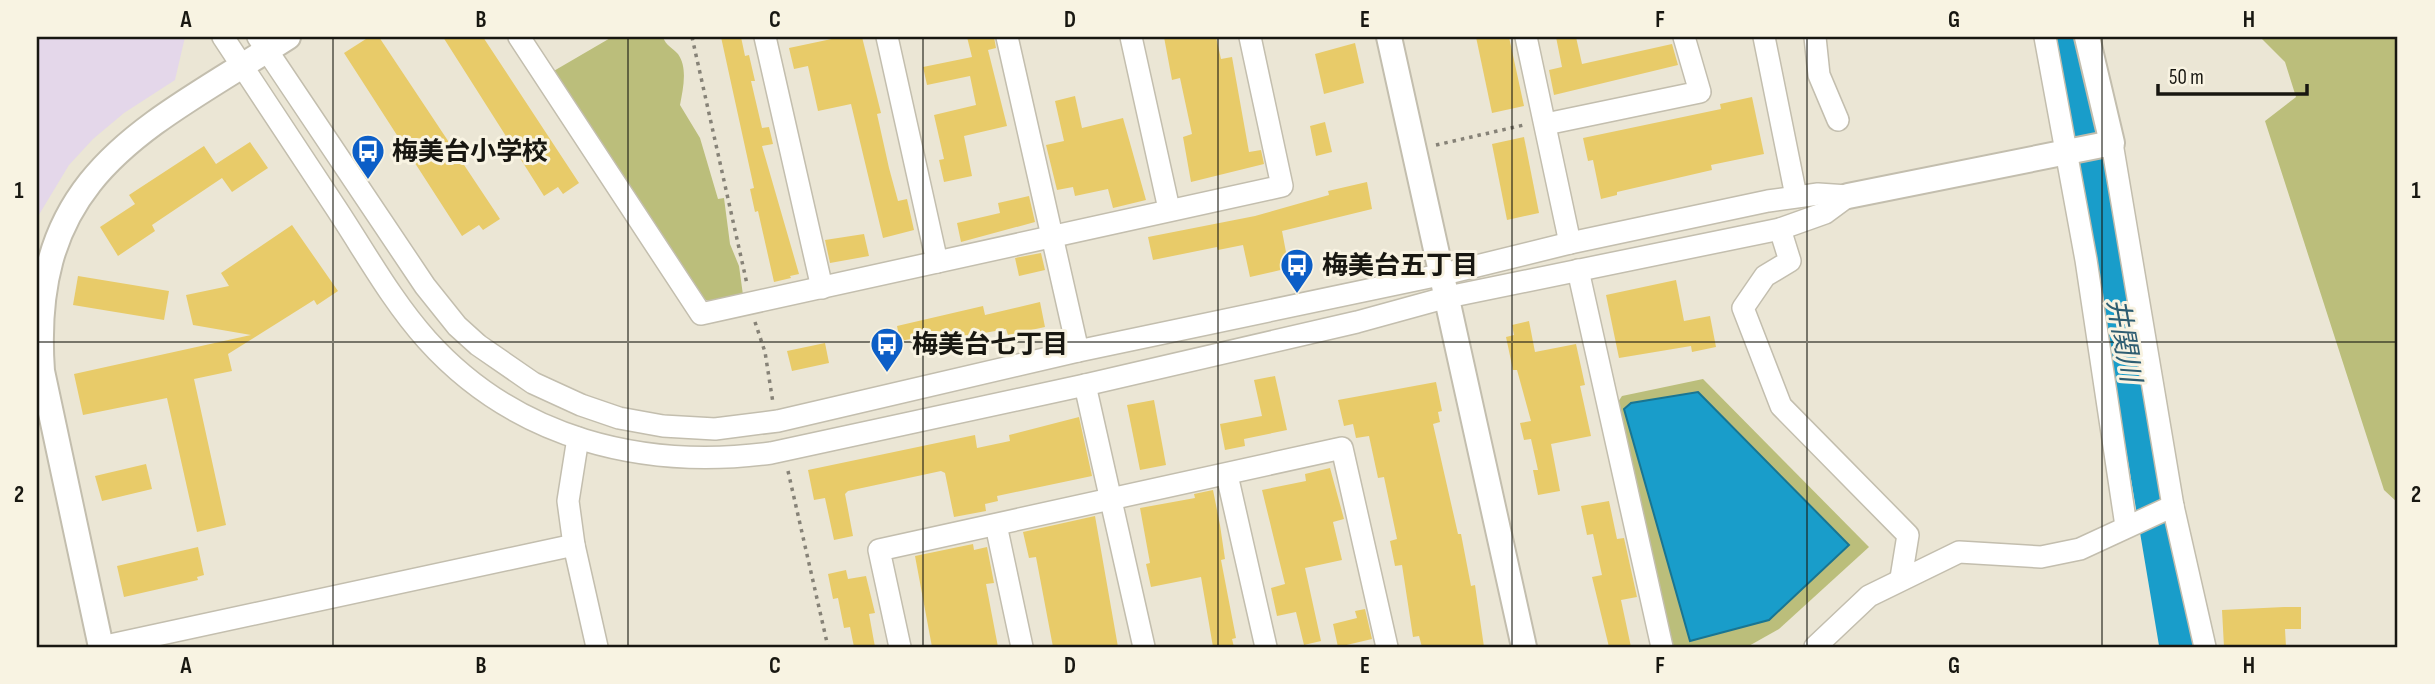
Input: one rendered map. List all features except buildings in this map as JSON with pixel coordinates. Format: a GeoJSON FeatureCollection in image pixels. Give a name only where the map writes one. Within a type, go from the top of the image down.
{"type":"FeatureCollection","features":[{"type":"Feature","properties":{"kind":"street"},"geometry":{"type":"LineString","coordinates":[[223,37],[394,298],[428,341],[477,385],[529,417],[620,452],[672,458],[724,459],[783,451],[1357,322],[1446,286],[1570,243],[1796,196],[1848,196],[1974,173],[2112,143]]}},
{"type":"Feature","properties":{"kind":"street"},"geometry":{"type":"LineString","coordinates":[[288,37],[263,44],[243,66],[143,131],[105,163],[71,206],[54,242],[43,282],[38,327],[41,371],[101,647],[574,545]]}},
{"type":"Feature","properties":{"kind":"street"},"geometry":{"type":"LineString","coordinates":[[519,37],[701,314],[1054,234],[1282,186],[1250,37]]}},
{"type":"Feature","properties":{"kind":"street"},"geometry":{"type":"LineString","coordinates":[[765,37],[822,288]]}},
{"type":"Feature","properties":{"kind":"street"},"geometry":{"type":"LineString","coordinates":[[887,37],[937,262]]}},
{"type":"Feature","properties":{"kind":"street"},"geometry":{"type":"LineString","coordinates":[[1007,37],[1054,234],[1078,351]]}},
{"type":"Feature","properties":{"kind":"street"},"geometry":{"type":"LineString","coordinates":[[1130,37],[1169,209]]}},
{"type":"Feature","properties":{"kind":"street"},"geometry":{"type":"LineString","coordinates":[[1389,37],[1524,647]]}},
{"type":"Feature","properties":{"kind":"street"},"geometry":{"type":"LineString","coordinates":[[1526,37],[1570,243]]}},
{"type":"Feature","properties":{"kind":"street"},"geometry":{"type":"LineString","coordinates":[[1546,124],[1700,92],[1684,37]]}},
{"type":"Feature","properties":{"kind":"street"},"geometry":{"type":"LineString","coordinates":[[1764,37],[1796,196]]}},
{"type":"Feature","properties":{"kind":"street"},"geometry":{"type":"LineString","coordinates":[[1815,37],[1819,75],[1838,120]]}},
{"type":"Feature","properties":{"kind":"street"},"geometry":{"type":"LineString","coordinates":[[2045,37],[2067,151],[2126,526]]}},
{"type":"Feature","properties":{"kind":"street"},"geometry":{"type":"LineString","coordinates":[[2087,37],[2112,143],[2173,506],[2205,647]]}},
{"type":"Feature","properties":{"kind":"street"},"geometry":{"type":"LineString","coordinates":[[263,44],[440,307],[478,345],[533,383],[581,405],[619,418],[663,426],[715,429],[753,425],[1078,351],[1446,286],[1578,270],[1780,229],[1825,213],[1848,196]]}},
{"type":"Feature","properties":{"kind":"street"},"geometry":{"type":"LineString","coordinates":[[1780,229],[1790,261],[1765,276],[1743,308],[1781,406],[1908,535],[1901,579]]}},
{"type":"Feature","properties":{"kind":"street"},"geometry":{"type":"LineString","coordinates":[[1578,270],[1662,647]]}},
{"type":"Feature","properties":{"kind":"street"},"geometry":{"type":"LineString","coordinates":[[1085,385],[1144,647]]}},
{"type":"Feature","properties":{"kind":"street"},"geometry":{"type":"LineString","coordinates":[[578,438],[568,501],[574,545],[597,647]]}},
{"type":"Feature","properties":{"kind":"street"},"geometry":{"type":"LineString","coordinates":[[900,647],[879,550],[1342,448],[1387,647]]}},
{"type":"Feature","properties":{"kind":"street"},"geometry":{"type":"LineString","coordinates":[[1227,475],[1266,647]]}},
{"type":"Feature","properties":{"kind":"street"},"geometry":{"type":"LineString","coordinates":[[1815,647],[1869,596],[1959,552],[2041,557],[2080,549],[2173,506]]}},
{"type":"Feature","properties":{"kind":"street"},"geometry":{"type":"LineString","coordinates":[[996,525],[1022,647]]}},
{"type":"Feature","properties":{"kind":"path"},"geometry":{"type":"LineString","coordinates":[[692,37],[750,303],[765,352],[773,405]]}},
{"type":"Feature","properties":{"kind":"path"},"geometry":{"type":"LineString","coordinates":[[1432,146],[1534,123],[1546,124]]}},
{"type":"Feature","properties":{"kind":"path"},"geometry":{"type":"LineString","coordinates":[[787,465],[828,647]]}},
{"type":"Feature","properties":{"kind":"shaded area"},"geometry":{"type":"Polygon","coordinates":[[[37,37],[185,37],[175,80],[124,113],[93,139],[69,165],[37,218],[37,37]]]}},
{"type":"Feature","properties":{"kind":"green space"},"geometry":{"type":"Polygon","coordinates":[[[612,37],[663,37],[678,54],[684,79],[680,105],[700,138],[718,199],[724,198],[730,244],[739,266],[743,295],[711,302],[699,297],[552,72],[612,37]]]}},
{"type":"Feature","properties":{"kind":"green space"},"geometry":{"type":"Polygon","coordinates":[[[2260,37],[2398,37],[2398,503],[2384,490],[2265,121],[2296,97],[2285,62],[2260,37]]]}},
{"type":"Feature","properties":{"kind":"green space"},"geometry":{"type":"Polygon","coordinates":[[[1703,379],[1869,547],[1779,629],[1747,647],[1669,647],[1616,405],[1622,396],[1703,379]]]}},
{"type":"Feature","properties":{"kind":"water"},"geometry":{"type":"Polygon","coordinates":[[[1698,392],[1849,545],[1769,620],[1690,641],[1624,409],[1631,403],[1698,392]]]}},
{"type":"Feature","properties":{"kind":"waterway","name":"井関川"},"geometry":{"type":"LineString","coordinates":[[2056,37],[2071,85],[2120,308],[2177,647]]}},
{"type":"Feature","properties":{"kind":"place","name":"梅美台小学校"},"geometry":{"type":"Point","coordinates":[368,181]}},
{"type":"Feature","properties":{"kind":"place","name":"梅美台五丁目"},"geometry":{"type":"Point","coordinates":[1297,295]}},
{"type":"Feature","properties":{"kind":"place","name":"梅美台七丁目"},"geometry":{"type":"Point","coordinates":[887,374]}}]}
